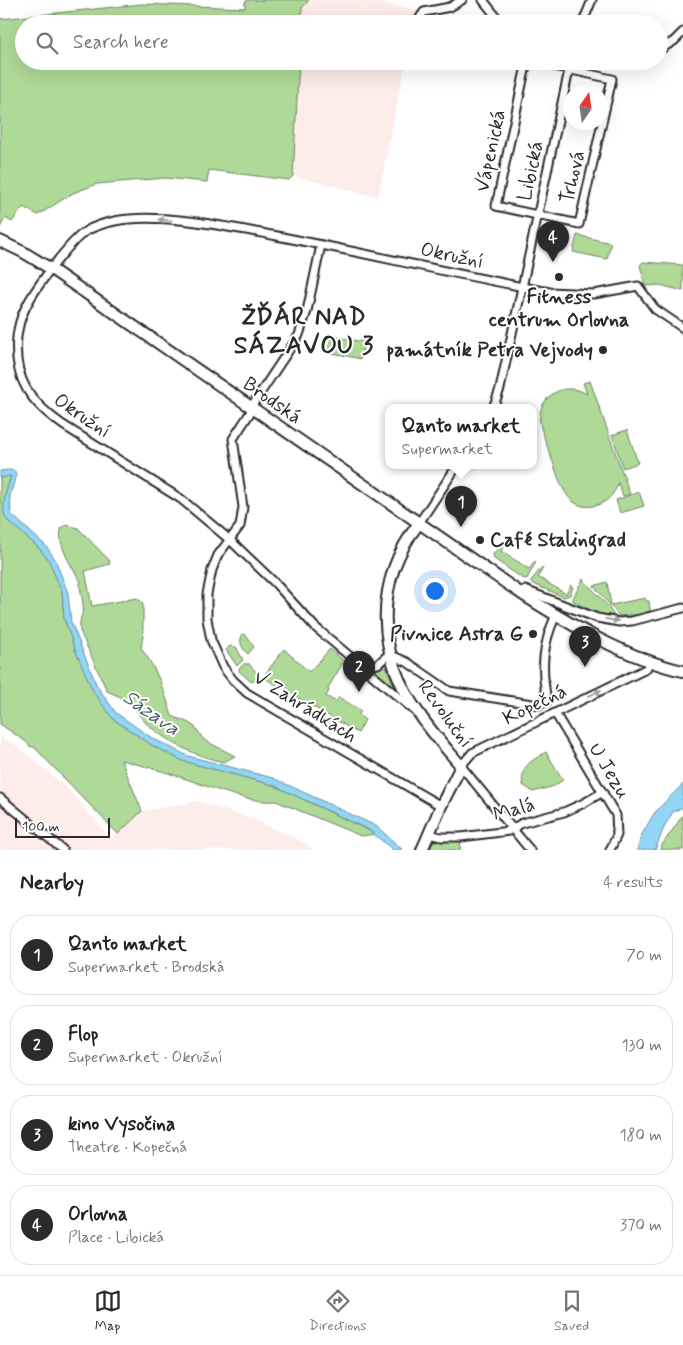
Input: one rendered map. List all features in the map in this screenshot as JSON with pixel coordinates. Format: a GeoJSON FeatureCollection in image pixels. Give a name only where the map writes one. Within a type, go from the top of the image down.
{"type":"FeatureCollection","features":[{"type":"Feature","properties":{"kind":"main road","name":"Brodská"},"geometry":{"type":"LineString","coordinates":[[0,241],[51,269],[522,594],[556,615],[650,662],[683,671]]}},
{"type":"Feature","properties":{"kind":"main road","name":"Revoluční"},"geometry":{"type":"LineString","coordinates":[[419,523],[397,559],[386,596],[385,629],[389,654],[399,680],[419,714],[461,766]]}},
{"type":"Feature","properties":{"kind":"main road"},"geometry":{"type":"LineString","coordinates":[[422,850],[461,766]]}},
{"type":"Feature","properties":{"kind":"street"},"geometry":{"type":"LineString","coordinates":[[422,15],[424,12],[450,7],[462,0]]}},
{"type":"Feature","properties":{"kind":"street"},"geometry":{"type":"LineString","coordinates":[[482,0],[494,15]]}},
{"type":"Feature","properties":{"kind":"street"},"geometry":{"type":"LineString","coordinates":[[586,15],[592,2]]}},
{"type":"Feature","properties":{"kind":"street"},"geometry":{"type":"LineString","coordinates":[[668,45],[683,32]]}},
{"type":"Feature","properties":{"kind":"street","name":"Vápenická"},"geometry":{"type":"LineString","coordinates":[[527,70],[496,206],[538,215]]}},
{"type":"Feature","properties":{"kind":"street","name":"Libická"},"geometry":{"type":"LineString","coordinates":[[522,287],[570,70]]}},
{"type":"Feature","properties":{"kind":"street","name":"Trhová"},"geometry":{"type":"LineString","coordinates":[[538,215],[579,224],[612,79],[570,70]]}},
{"type":"Feature","properties":{"kind":"street","name":"Okružní"},"geometry":{"type":"LineString","coordinates":[[419,714],[315,627],[230,540],[181,499],[46,413],[29,394],[16,357],[17,334],[24,311],[51,269],[85,232],[115,221],[146,219],[213,225],[321,245],[522,287],[572,294],[594,294],[638,286],[656,309],[683,328]]}},
{"type":"Feature","properties":{"kind":"street","name":"V Zahrádkách"},"geometry":{"type":"LineString","coordinates":[[321,245],[301,330],[251,407],[250,413],[233,439],[244,507],[240,526],[218,555],[212,570],[207,594],[207,619],[211,640],[223,667],[232,680],[247,694],[441,806]]}},
{"type":"Feature","properties":{"kind":"street"},"geometry":{"type":"LineString","coordinates":[[494,404],[500,389],[522,287]]}},
{"type":"Feature","properties":{"kind":"street","name":"Revoluční"},"geometry":{"type":"LineString","coordinates":[[419,523],[455,469]]}},
{"type":"Feature","properties":{"kind":"street"},"geometry":{"type":"LineString","coordinates":[[522,594],[525,590],[597,618],[619,622],[632,621],[683,608]]}},
{"type":"Feature","properties":{"kind":"street"},"geometry":{"type":"LineString","coordinates":[[360,666],[378,664],[389,654],[407,662],[450,690],[539,706],[548,701],[544,687],[543,658],[546,640],[556,615]]}},
{"type":"Feature","properties":{"kind":"street","name":"Kopečná"},"geometry":{"type":"LineString","coordinates":[[461,766],[472,753],[646,669],[650,662]]}},
{"type":"Feature","properties":{"kind":"street","name":"U Jezu"},"geometry":{"type":"LineString","coordinates":[[555,713],[616,815],[618,821],[617,835],[610,850]]}},
{"type":"Feature","properties":{"kind":"street"},"geometry":{"type":"LineString","coordinates":[[461,766],[530,850]]}},
{"type":"Feature","properties":{"kind":"street","name":"Malá"},"geometry":{"type":"LineString","coordinates":[[429,834],[441,837],[461,837],[509,831],[522,823],[564,812],[603,792]]}},
{"type":"Feature","properties":{"kind":"street"},"geometry":{"type":"LineString","coordinates":[[0,798],[63,850]]}},
{"type":"Feature","properties":{"kind":"shaded area"},"geometry":{"type":"Polygon","coordinates":[[[309,0],[366,0],[417,10],[416,15],[302,15],[302,8],[309,0]]]}},
{"type":"Feature","properties":{"kind":"shaded area"},"geometry":{"type":"Polygon","coordinates":[[[299,70],[404,70],[378,197],[293,176],[299,70]]]}},
{"type":"Feature","properties":{"kind":"shaded area"},"geometry":{"type":"Polygon","coordinates":[[[0,737],[16,745],[68,789],[111,839],[142,811],[197,801],[255,820],[306,843],[312,850],[0,850],[0,737]]]}},
{"type":"Feature","properties":{"kind":"green space"},"geometry":{"type":"Polygon","coordinates":[[[249,0],[309,0],[302,8],[302,15],[38,15],[142,4],[245,8],[245,2],[249,0]]]}},
{"type":"Feature","properties":{"kind":"green space"},"geometry":{"type":"Polygon","coordinates":[[[15,17],[15,70],[299,70],[293,176],[289,180],[209,170],[207,182],[165,178],[97,184],[73,193],[38,215],[23,207],[12,222],[5,218],[0,228],[0,19],[15,17]]]}},
{"type":"Feature","properties":{"kind":"green space"},"geometry":{"type":"Polygon","coordinates":[[[577,235],[611,243],[607,259],[573,252],[577,235]]]}},
{"type":"Feature","properties":{"kind":"green space"},"geometry":{"type":"Polygon","coordinates":[[[643,262],[683,265],[683,291],[660,285],[645,286],[640,265],[643,262]]]}},
{"type":"Feature","properties":{"kind":"green space"},"geometry":{"type":"Polygon","coordinates":[[[331,336],[364,342],[361,359],[328,352],[331,336]]]}},
{"type":"Feature","properties":{"kind":"green space"},"geometry":{"type":"Polygon","coordinates":[[[590,381],[630,494],[623,496],[618,483],[613,494],[608,499],[601,504],[587,506],[579,505],[573,501],[563,489],[541,428],[540,418],[541,408],[552,394],[568,389],[578,390],[587,394],[583,383],[590,381]]]}},
{"type":"Feature","properties":{"kind":"green space"},"geometry":{"type":"Polygon","coordinates":[[[627,430],[638,463],[623,468],[612,435],[627,430]]]}},
{"type":"Feature","properties":{"kind":"green space"},"geometry":{"type":"Polygon","coordinates":[[[7,475],[11,476],[4,503],[6,519],[39,548],[49,560],[62,592],[64,618],[76,652],[113,719],[153,746],[183,761],[273,785],[376,834],[361,836],[276,801],[254,800],[241,797],[121,760],[142,811],[118,834],[34,747],[29,746],[28,743],[0,724],[0,478],[7,475]]]}},
{"type":"Feature","properties":{"kind":"green space"},"geometry":{"type":"Polygon","coordinates":[[[639,492],[644,506],[620,513],[616,500],[639,492]]]}},
{"type":"Feature","properties":{"kind":"green space"},"geometry":{"type":"Polygon","coordinates":[[[67,525],[78,528],[109,560],[110,564],[85,571],[92,606],[137,598],[143,603],[141,648],[156,672],[172,716],[195,727],[204,740],[235,756],[224,762],[204,757],[184,748],[165,738],[148,725],[131,704],[107,691],[80,631],[83,608],[81,582],[63,548],[60,533],[62,527],[67,525]]]}},
{"type":"Feature","properties":{"kind":"green space"},"geometry":{"type":"Polygon","coordinates":[[[504,541],[507,542],[501,551],[529,569],[536,562],[527,579],[522,578],[494,559],[493,554],[504,541]]]}},
{"type":"Feature","properties":{"kind":"green space"},"geometry":{"type":"Polygon","coordinates":[[[542,567],[538,577],[566,594],[571,585],[573,587],[570,595],[564,597],[530,582],[542,567]]]}},
{"type":"Feature","properties":{"kind":"green space"},"geometry":{"type":"Polygon","coordinates":[[[583,579],[608,606],[614,616],[596,613],[573,601],[583,579]]]}},
{"type":"Feature","properties":{"kind":"green space"},"geometry":{"type":"Polygon","coordinates":[[[607,582],[611,605],[645,598],[646,601],[649,601],[650,611],[641,614],[619,616],[594,586],[607,582]]]}},
{"type":"Feature","properties":{"kind":"green space"},"geometry":{"type":"Polygon","coordinates":[[[243,634],[245,634],[254,647],[248,654],[241,645],[243,634]]]}},
{"type":"Feature","properties":{"kind":"green space"},"geometry":{"type":"Polygon","coordinates":[[[230,646],[236,647],[243,660],[237,666],[226,650],[230,646]]]}},
{"type":"Feature","properties":{"kind":"green space"},"geometry":{"type":"Polygon","coordinates":[[[284,649],[309,672],[330,649],[344,661],[328,688],[329,691],[326,696],[336,702],[339,697],[361,711],[359,715],[365,720],[358,733],[263,677],[284,649]]]}},
{"type":"Feature","properties":{"kind":"green space"},"geometry":{"type":"Polygon","coordinates":[[[245,663],[247,665],[248,663],[258,674],[253,681],[250,681],[239,671],[245,663]]]}},
{"type":"Feature","properties":{"kind":"green space"},"geometry":{"type":"Polygon","coordinates":[[[385,664],[394,685],[391,688],[372,673],[372,670],[385,664]]]}},
{"type":"Feature","properties":{"kind":"green space"},"geometry":{"type":"Polygon","coordinates":[[[546,752],[563,780],[554,786],[533,792],[523,785],[523,773],[531,761],[546,752]]]}},
{"type":"Feature","properties":{"kind":"green space"},"geometry":{"type":"Polygon","coordinates":[[[683,815],[683,850],[661,850],[662,845],[683,815]]]}},
{"type":"Feature","properties":{"kind":"green space"},"geometry":{"type":"Polygon","coordinates":[[[435,838],[461,839],[460,850],[430,850],[435,838]]]}},
{"type":"Feature","properties":{"kind":"water"},"geometry":{"type":"Polygon","coordinates":[[[0,471],[15,471],[16,475],[10,496],[11,514],[46,546],[55,559],[68,593],[71,622],[97,686],[116,713],[152,738],[188,756],[273,778],[376,826],[403,850],[393,850],[369,830],[273,785],[183,761],[153,746],[113,719],[93,691],[76,652],[64,618],[62,592],[49,561],[39,548],[6,519],[4,503],[11,476],[0,478],[0,471]]]}},
{"type":"Feature","properties":{"kind":"water"},"geometry":{"type":"Polygon","coordinates":[[[683,784],[683,807],[673,812],[665,825],[655,850],[637,850],[642,834],[655,812],[683,784]]]}},
{"type":"Feature","properties":{"kind":"place","name":"Orlovna"},"geometry":{"type":"Point","coordinates":[553,262]}},
{"type":"Feature","properties":{"kind":"place","name":"Fitness centrum Orlovna"},"geometry":{"type":"Point","coordinates":[559,277]}},
{"type":"Feature","properties":{"kind":"place","name":"památník Petra Vejvody"},"geometry":{"type":"Point","coordinates":[603,350]}},
{"type":"Feature","properties":{"kind":"place","name":"Qanto market"},"geometry":{"type":"Point","coordinates":[461,527]}},
{"type":"Feature","properties":{"kind":"place","name":"Café Stalingrad"},"geometry":{"type":"Point","coordinates":[480,540]}},
{"type":"Feature","properties":{"kind":"place","name":"Pivnice Astra G"},"geometry":{"type":"Point","coordinates":[533,634]}},
{"type":"Feature","properties":{"kind":"place","name":"kino Vysočina"},"geometry":{"type":"Point","coordinates":[585,667]}},
{"type":"Feature","properties":{"kind":"place","name":"Flop"},"geometry":{"type":"Point","coordinates":[359,692]}},
{"type":"Feature","properties":{"kind":"district","name":"ŽĎÁR NAD SÁZAVOU 3"},"geometry":{"type":"Point","coordinates":[304,332]}},
{"type":"Feature","properties":{"kind":"water label","name":"Sázava"},"geometry":{"type":"Point","coordinates":[151,713]}}]}
